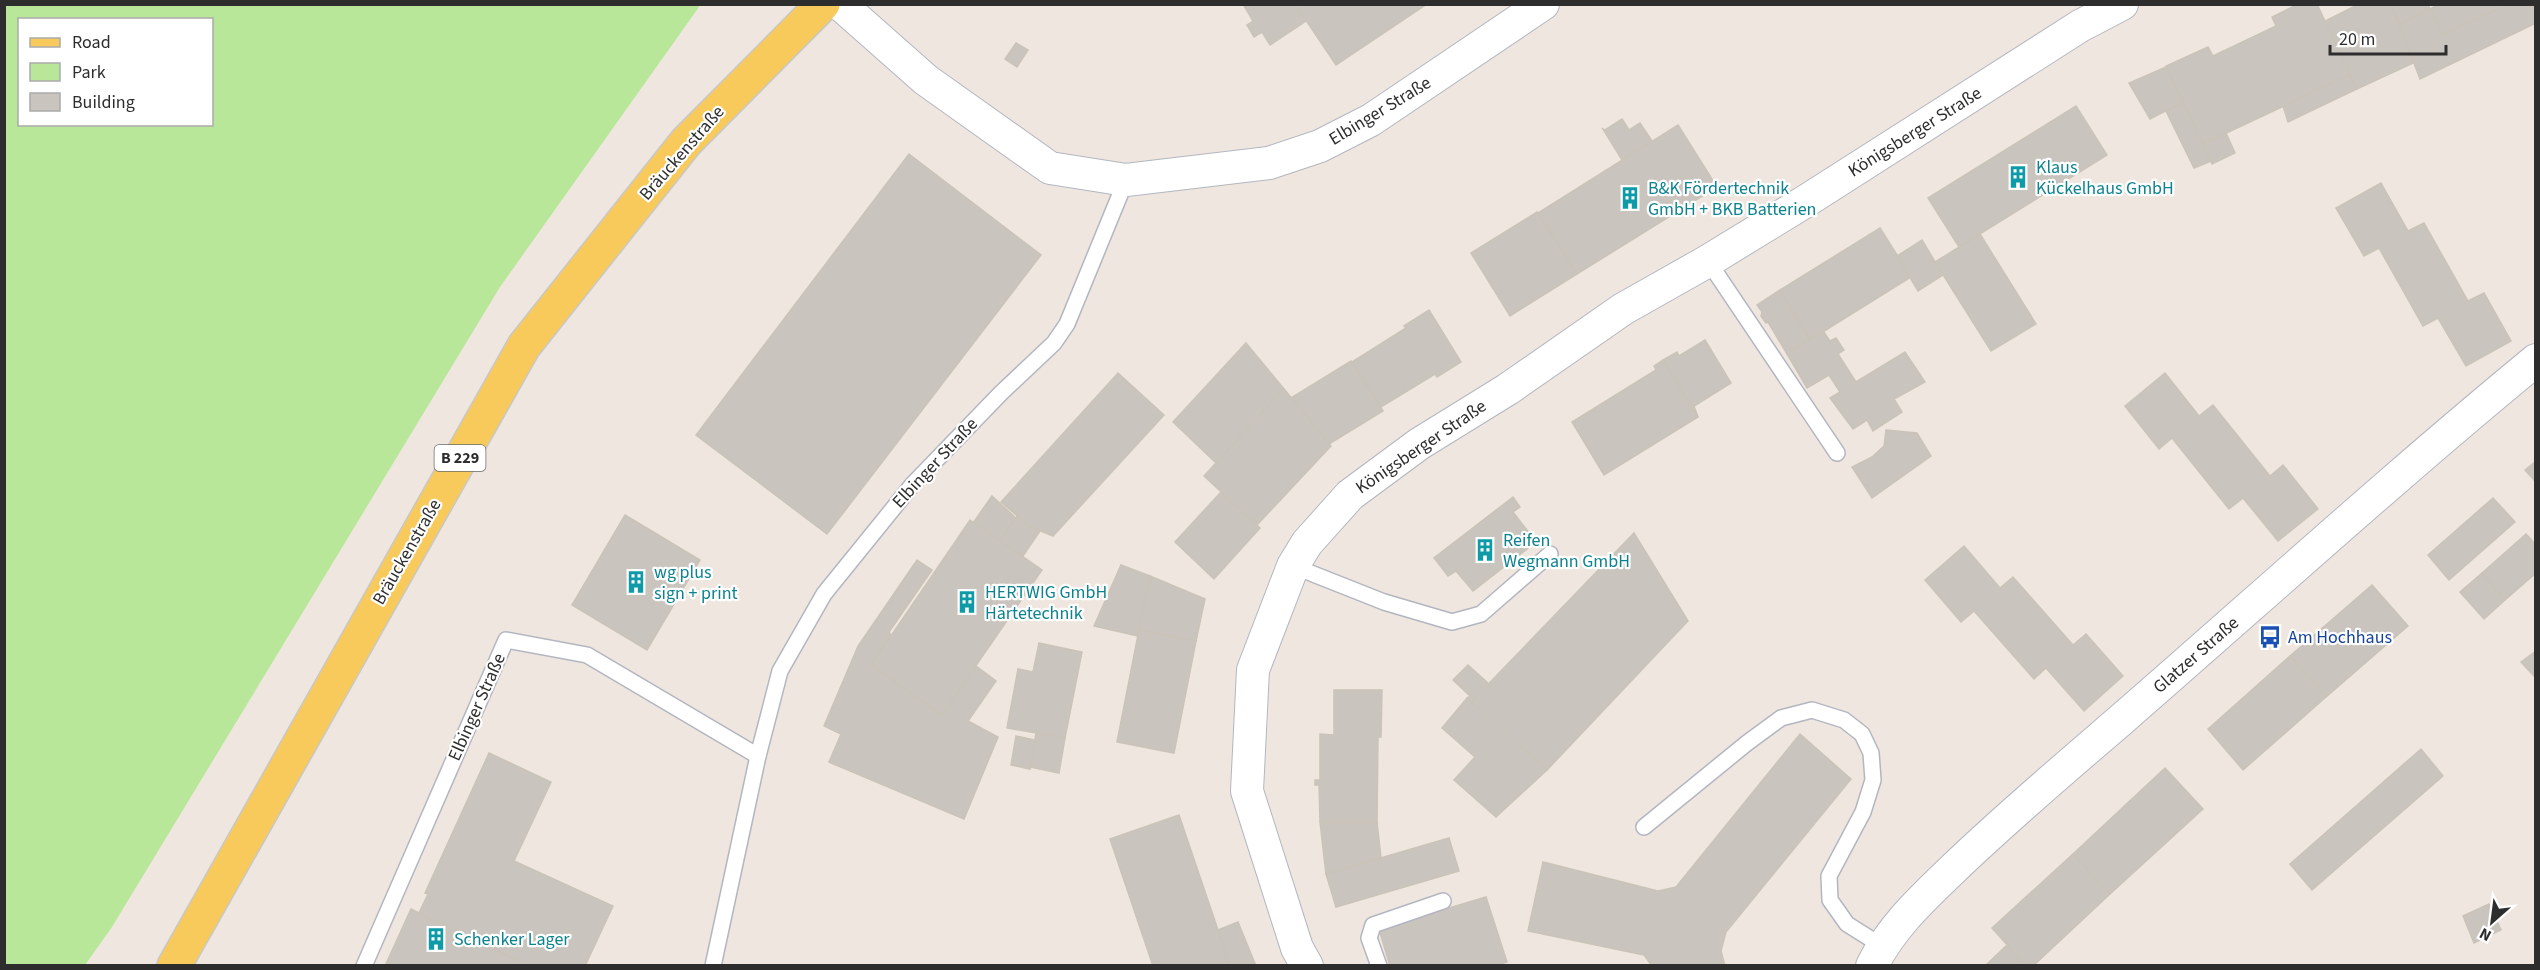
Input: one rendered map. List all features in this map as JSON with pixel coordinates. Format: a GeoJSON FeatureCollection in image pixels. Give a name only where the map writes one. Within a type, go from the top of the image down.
{"type":"FeatureCollection","features":[{"type":"Feature","properties":{"kind":"main road","name":"Bräuckenstraße"},"geometry":{"type":"LineString","coordinates":[[174,966],[524,345],[686,142],[824,4]]}},
{"type":"Feature","properties":{"kind":"street","name":"Elbinger Straße"},"geometry":{"type":"LineString","coordinates":[[840,4],[926,80],[1050,168],[1126,180],[1269,163],[1320,146],[1371,120],[1543,4]]}},
{"type":"Feature","properties":{"kind":"street","name":"Königsberger Straße"},"geometry":{"type":"LineString","coordinates":[[1306,966],[1297,948],[1247,791],[1253,670],[1293,566],[1307,543],[1350,495],[1411,450],[1508,389],[1623,309],[1708,261],[2073,15],[2122,4]]}},
{"type":"Feature","properties":{"kind":"street","name":"Glatzer Straße"},"geometry":{"type":"LineString","coordinates":[[1877,956],[1908,913],[1987,836],[2237,619],[2388,483],[2535,360]]}},
{"type":"Feature","properties":{"kind":"lane","name":"Elbinger Straße"},"geometry":{"type":"LineString","coordinates":[[713,966],[758,756],[780,670],[824,594],[913,484],[1054,343],[1067,324],[1126,180]]}},
{"type":"Feature","properties":{"kind":"lane"},"geometry":{"type":"LineString","coordinates":[[1708,261],[1837,453]]}},
{"type":"Feature","properties":{"kind":"lane"},"geometry":{"type":"LineString","coordinates":[[1293,566],[1384,602],[1452,622],[1481,614],[1550,554]]}},
{"type":"Feature","properties":{"kind":"lane","name":"Elbinger Straße"},"geometry":{"type":"LineString","coordinates":[[364,966],[506,640],[587,655],[758,756]]}},
{"type":"Feature","properties":{"kind":"lane"},"geometry":{"type":"LineString","coordinates":[[1644,827],[1747,742],[1781,718],[1812,710],[1844,720],[1862,734],[1871,753],[1873,780],[1863,812],[1829,876],[1830,900],[1847,924],[1877,956]]}},
{"type":"Feature","properties":{"kind":"lane"},"geometry":{"type":"LineString","coordinates":[[1379,966],[1369,938],[1373,925],[1443,901]]}},
{"type":"Feature","properties":{"kind":"green space"},"geometry":{"type":"Polygon","coordinates":[[[5,4],[698,4],[699,7],[500,287],[112,927],[85,965],[5,965],[5,4]]]}},
{"type":"Feature","properties":{"kind":"building"},"geometry":{"type":"Polygon","coordinates":[[[1243,4],[1295,4],[1306,21],[1270,45],[1262,32],[1254,37],[1247,25],[1253,21],[1243,4]]]}},
{"type":"Feature","properties":{"kind":"building"},"geometry":{"type":"Polygon","coordinates":[[[1295,4],[1427,4],[1336,65],[1295,4]]]}},
{"type":"Feature","properties":{"kind":"building"},"geometry":{"type":"Polygon","coordinates":[[[2298,4],[2317,4],[2350,75],[2203,144],[2166,66],[2208,47],[2213,56],[2276,26],[2272,17],[2298,4]]]}},
{"type":"Feature","properties":{"kind":"building"},"geometry":{"type":"Polygon","coordinates":[[[2359,4],[2391,4],[2413,63],[2357,89],[2325,21],[2359,4]]]}},
{"type":"Feature","properties":{"kind":"building"},"geometry":{"type":"Polygon","coordinates":[[[2391,4],[2428,4],[2430,9],[2399,24],[2391,4]]]}},
{"type":"Feature","properties":{"kind":"building"},"geometry":{"type":"Polygon","coordinates":[[[2439,4],[2496,4],[2498,9],[2443,35],[2430,9],[2439,4]]]}},
{"type":"Feature","properties":{"kind":"building"},"geometry":{"type":"Polygon","coordinates":[[[2496,4],[2536,4],[2536,23],[2420,79],[2399,24],[2430,9],[2443,35],[2498,9],[2496,4]]]}},
{"type":"Feature","properties":{"kind":"building"},"geometry":{"type":"Polygon","coordinates":[[[1016,43],[1028,50],[1017,67],[1005,59],[1016,43]]]}},
{"type":"Feature","properties":{"kind":"building"},"geometry":{"type":"Polygon","coordinates":[[[2166,67],[2183,102],[2150,119],[2129,83],[2166,67]]]}},
{"type":"Feature","properties":{"kind":"building"},"geometry":{"type":"Polygon","coordinates":[[[2350,75],[2357,89],[2288,122],[2283,106],[2350,75]]]}},
{"type":"Feature","properties":{"kind":"building"},"geometry":{"type":"Polygon","coordinates":[[[2183,102],[2211,161],[2194,168],[2166,111],[2183,102]]]}},
{"type":"Feature","properties":{"kind":"building","name":"Klaus Kückelhaus GmbH"},"geometry":{"type":"Polygon","coordinates":[[[2076,106],[2107,155],[1959,247],[1928,198],[2076,106]]]}},
{"type":"Feature","properties":{"kind":"building"},"geometry":{"type":"Polygon","coordinates":[[[1622,119],[1629,130],[1640,123],[1652,141],[1622,160],[1603,129],[1605,130],[1622,119]]]}},
{"type":"Feature","properties":{"kind":"building","name":"B&K Fördertechnik GmbH + BKB Batterien"},"geometry":{"type":"Polygon","coordinates":[[[1678,125],[1717,187],[1577,274],[1538,213],[1678,125]]]}},
{"type":"Feature","properties":{"kind":"building"},"geometry":{"type":"Polygon","coordinates":[[[2226,133],[2235,153],[2212,164],[2203,144],[2226,133]]]}},
{"type":"Feature","properties":{"kind":"building"},"geometry":{"type":"Polygon","coordinates":[[[909,154],[1041,255],[827,534],[696,435],[909,154]]]}},
{"type":"Feature","properties":{"kind":"building"},"geometry":{"type":"Polygon","coordinates":[[[2381,183],[2408,231],[2424,223],[2468,301],[2484,293],[2511,341],[2466,366],[2438,318],[2423,326],[2379,248],[2364,256],[2336,208],[2381,183]]]}},
{"type":"Feature","properties":{"kind":"building"},"geometry":{"type":"Polygon","coordinates":[[[1537,212],[1577,274],[1510,316],[1471,253],[1537,212]]]}},
{"type":"Feature","properties":{"kind":"building"},"geometry":{"type":"Polygon","coordinates":[[[1880,228],[1911,277],[1810,340],[1780,290],[1880,228]]]}},
{"type":"Feature","properties":{"kind":"building"},"geometry":{"type":"Polygon","coordinates":[[[1980,234],[2036,324],[1991,351],[1935,262],[1980,234]]]}},
{"type":"Feature","properties":{"kind":"building"},"geometry":{"type":"Polygon","coordinates":[[[1922,240],[1943,275],[1918,291],[1897,256],[1922,240]]]}},
{"type":"Feature","properties":{"kind":"building"},"geometry":{"type":"Polygon","coordinates":[[[1780,290],[1810,340],[1787,354],[1768,322],[1766,323],[1761,316],[1762,312],[1757,305],[1780,290]]]}},
{"type":"Feature","properties":{"kind":"building"},"geometry":{"type":"Polygon","coordinates":[[[1429,310],[1461,362],[1437,377],[1435,374],[1381,407],[1352,362],[1406,328],[1404,326],[1429,310]]]}},
{"type":"Feature","properties":{"kind":"building"},"geometry":{"type":"Polygon","coordinates":[[[1823,331],[1830,341],[1836,338],[1844,350],[1838,354],[1856,382],[1905,352],[1925,382],[1894,399],[1902,412],[1873,431],[1867,420],[1853,429],[1830,398],[1840,392],[1829,375],[1807,388],[1787,354],[1823,331]]]}},
{"type":"Feature","properties":{"kind":"building"},"geometry":{"type":"Polygon","coordinates":[[[1705,340],[1731,383],[1694,406],[1698,417],[1663,360],[1677,352],[1679,356],[1705,340]]]}},
{"type":"Feature","properties":{"kind":"building"},"geometry":{"type":"Polygon","coordinates":[[[1246,343],[1284,389],[1216,463],[1173,422],[1246,343]]]}},
{"type":"Feature","properties":{"kind":"building"},"geometry":{"type":"Polygon","coordinates":[[[1663,360],[1698,417],[1604,475],[1572,422],[1656,370],[1654,366],[1663,360]]]}},
{"type":"Feature","properties":{"kind":"building"},"geometry":{"type":"Polygon","coordinates":[[[1351,361],[1383,411],[1329,444],[1291,398],[1351,361]]]}},
{"type":"Feature","properties":{"kind":"building"},"geometry":{"type":"Polygon","coordinates":[[[1118,373],[1164,415],[1053,536],[1029,526],[1001,502],[1118,373]]]}},
{"type":"Feature","properties":{"kind":"building"},"geometry":{"type":"Polygon","coordinates":[[[2165,373],[2199,416],[2213,405],[2270,476],[2283,465],[2318,509],[2278,541],[2243,498],[2229,509],[2172,438],[2159,449],[2125,406],[2165,373]]]}},
{"type":"Feature","properties":{"kind":"building"},"geometry":{"type":"Polygon","coordinates":[[[1284,389],[1331,446],[1257,525],[1204,476],[1284,389]]]}},
{"type":"Feature","properties":{"kind":"building"},"geometry":{"type":"Polygon","coordinates":[[[1886,430],[1917,433],[1931,456],[1872,498],[1852,467],[1872,457],[1884,446],[1886,430]]]}},
{"type":"Feature","properties":{"kind":"building"},"geometry":{"type":"Polygon","coordinates":[[[2536,461],[2536,482],[2525,470],[2536,461]]]}},
{"type":"Feature","properties":{"kind":"building"},"geometry":{"type":"Polygon","coordinates":[[[1221,492],[1260,528],[1214,579],[1175,542],[1221,492]]]}},
{"type":"Feature","properties":{"kind":"building"},"geometry":{"type":"Polygon","coordinates":[[[992,496],[1016,518],[1000,541],[973,523],[992,496]]]}},
{"type":"Feature","properties":{"kind":"building","name":"Reifen Wegmann GmbH"},"geometry":{"type":"Polygon","coordinates":[[[1513,497],[1520,507],[1513,512],[1536,542],[1473,591],[1456,571],[1448,576],[1434,558],[1513,497]]]}},
{"type":"Feature","properties":{"kind":"building"},"geometry":{"type":"Polygon","coordinates":[[[2493,498],[2515,522],[2449,580],[2428,555],[2493,498]]]}},
{"type":"Feature","properties":{"kind":"building","name":"wg plus sign + print"},"geometry":{"type":"Polygon","coordinates":[[[625,515],[700,560],[647,650],[572,605],[625,515]]]}},
{"type":"Feature","properties":{"kind":"building"},"geometry":{"type":"Polygon","coordinates":[[[1017,516],[1029,526],[1040,531],[1023,556],[1000,541],[1017,516]]]}},
{"type":"Feature","properties":{"kind":"building","name":"HERTWIG GmbH Härtetechnik"},"geometry":{"type":"Polygon","coordinates":[[[970,520],[1042,570],[942,715],[871,665],[970,520]]]}},
{"type":"Feature","properties":{"kind":"building"},"geometry":{"type":"Polygon","coordinates":[[[1634,533],[1688,621],[1547,770],[1471,702],[1634,533]]]}},
{"type":"Feature","properties":{"kind":"building"},"geometry":{"type":"Polygon","coordinates":[[[2526,534],[2536,545],[2536,573],[2505,600],[2482,573],[2526,534]]]}},
{"type":"Feature","properties":{"kind":"building"},"geometry":{"type":"Polygon","coordinates":[[[1964,546],[2000,588],[2013,577],[2073,645],[2086,634],[2123,676],[2084,711],[2046,668],[2034,679],[1974,611],[1961,622],[1925,580],[1964,546]]]}},
{"type":"Feature","properties":{"kind":"building"},"geometry":{"type":"Polygon","coordinates":[[[917,560],[932,570],[889,632],[891,635],[871,665],[942,715],[976,666],[996,681],[968,721],[998,737],[964,819],[829,762],[841,734],[824,726],[858,646],[917,560]]]}},
{"type":"Feature","properties":{"kind":"building"},"geometry":{"type":"Polygon","coordinates":[[[1121,565],[1150,576],[1138,636],[1094,626],[1121,565]]]}},
{"type":"Feature","properties":{"kind":"building"},"geometry":{"type":"Polygon","coordinates":[[[2482,573],[2505,600],[2484,619],[2460,592],[2482,573]]]}},
{"type":"Feature","properties":{"kind":"building"},"geometry":{"type":"Polygon","coordinates":[[[1150,576],[1205,599],[1196,641],[1139,630],[1150,576]]]}},
{"type":"Feature","properties":{"kind":"building"},"geometry":{"type":"Polygon","coordinates":[[[2372,585],[2408,626],[2326,697],[2290,656],[2372,585]]]}},
{"type":"Feature","properties":{"kind":"building"},"geometry":{"type":"Polygon","coordinates":[[[1139,630],[1196,641],[1174,753],[1117,742],[1139,630]]]}},
{"type":"Feature","properties":{"kind":"building"},"geometry":{"type":"Polygon","coordinates":[[[1039,643],[1082,652],[1065,738],[1007,728],[1018,669],[1033,672],[1039,643]]]}},
{"type":"Feature","properties":{"kind":"building"},"geometry":{"type":"Polygon","coordinates":[[[2536,651],[2536,678],[2521,662],[2536,651]]]}},
{"type":"Feature","properties":{"kind":"building"},"geometry":{"type":"Polygon","coordinates":[[[2290,656],[2326,697],[2243,770],[2208,729],[2290,656]]]}},
{"type":"Feature","properties":{"kind":"building"},"geometry":{"type":"Polygon","coordinates":[[[1468,665],[1489,684],[1471,702],[1467,698],[1470,696],[1453,680],[1468,665]]]}},
{"type":"Feature","properties":{"kind":"building"},"geometry":{"type":"Polygon","coordinates":[[[1334,690],[1382,690],[1381,737],[1378,737],[1377,822],[1320,822],[1319,785],[1315,785],[1315,780],[1320,780],[1320,734],[1334,735],[1334,690]]]}},
{"type":"Feature","properties":{"kind":"building"},"geometry":{"type":"Polygon","coordinates":[[[1467,698],[1547,770],[1496,817],[1454,780],[1475,757],[1442,728],[1467,698]]]}},
{"type":"Feature","properties":{"kind":"building"},"geometry":{"type":"Polygon","coordinates":[[[1036,733],[1065,738],[1059,773],[1030,767],[1036,733]]]}},
{"type":"Feature","properties":{"kind":"building"},"geometry":{"type":"Polygon","coordinates":[[[1800,734],[1851,779],[1726,932],[1721,951],[1725,966],[1652,966],[1644,955],[1528,931],[1543,862],[1658,891],[1676,887],[1800,734]]]}},
{"type":"Feature","properties":{"kind":"building"},"geometry":{"type":"Polygon","coordinates":[[[1016,736],[1035,740],[1030,769],[1011,765],[1016,736]]]}},
{"type":"Feature","properties":{"kind":"building"},"geometry":{"type":"Polygon","coordinates":[[[2421,749],[2443,776],[2312,890],[2290,864],[2421,749]]]}},
{"type":"Feature","properties":{"kind":"building"},"geometry":{"type":"Polygon","coordinates":[[[489,753],[551,782],[514,861],[613,906],[585,966],[529,966],[419,913],[428,894],[425,893],[489,753]]]}},
{"type":"Feature","properties":{"kind":"building"},"geometry":{"type":"Polygon","coordinates":[[[2165,768],[2203,809],[2110,894],[2073,854],[2165,768]]]}},
{"type":"Feature","properties":{"kind":"building"},"geometry":{"type":"Polygon","coordinates":[[[1179,815],[1230,966],[1153,966],[1110,839],[1179,815]]]}},
{"type":"Feature","properties":{"kind":"building"},"geometry":{"type":"Polygon","coordinates":[[[1320,822],[1377,822],[1381,858],[1326,874],[1320,822]]]}},
{"type":"Feature","properties":{"kind":"building"},"geometry":{"type":"Polygon","coordinates":[[[1449,838],[1459,871],[1336,907],[1326,874],[1449,838]]]}},
{"type":"Feature","properties":{"kind":"building"},"geometry":{"type":"Polygon","coordinates":[[[2073,854],[2110,894],[2033,966],[2026,966],[1992,928],[2073,854]]]}},
{"type":"Feature","properties":{"kind":"building"},"geometry":{"type":"Polygon","coordinates":[[[1486,897],[1507,962],[1494,966],[1390,966],[1379,929],[1486,897]]]}},
{"type":"Feature","properties":{"kind":"building"},"geometry":{"type":"Polygon","coordinates":[[[2489,904],[2501,930],[2474,943],[2463,916],[2489,904]]]}},
{"type":"Feature","properties":{"kind":"building","name":"Schenker Lager"},"geometry":{"type":"Polygon","coordinates":[[[411,909],[419,913],[529,966],[385,966],[411,909]]]}},
{"type":"Feature","properties":{"kind":"building"},"geometry":{"type":"Polygon","coordinates":[[[1238,922],[1256,966],[1230,966],[1218,930],[1238,922]]]}},
{"type":"Feature","properties":{"kind":"building"},"geometry":{"type":"Polygon","coordinates":[[[2007,945],[2026,966],[1985,966],[2007,945]]]}},
{"type":"Feature","properties":{"kind":"place","name":"Klaus Kückelhaus GmbH"},"geometry":{"type":"Point","coordinates":[2018,177]}},
{"type":"Feature","properties":{"kind":"place","name":"B&K Fördertechnik GmbH + BKB Batterien"},"geometry":{"type":"Point","coordinates":[1630,198]}},
{"type":"Feature","properties":{"kind":"place","name":"Reifen Wegmann GmbH"},"geometry":{"type":"Point","coordinates":[1485,550]}},
{"type":"Feature","properties":{"kind":"place","name":"wg plus sign + print"},"geometry":{"type":"Point","coordinates":[636,582]}},
{"type":"Feature","properties":{"kind":"place","name":"HERTWIG GmbH Härtetechnik"},"geometry":{"type":"Point","coordinates":[967,602]}},
{"type":"Feature","properties":{"kind":"place","name":"Am Hochhaus"},"geometry":{"type":"Point","coordinates":[2270,637]}},
{"type":"Feature","properties":{"kind":"place","name":"Schenker Lager"},"geometry":{"type":"Point","coordinates":[436,939]}}]}
